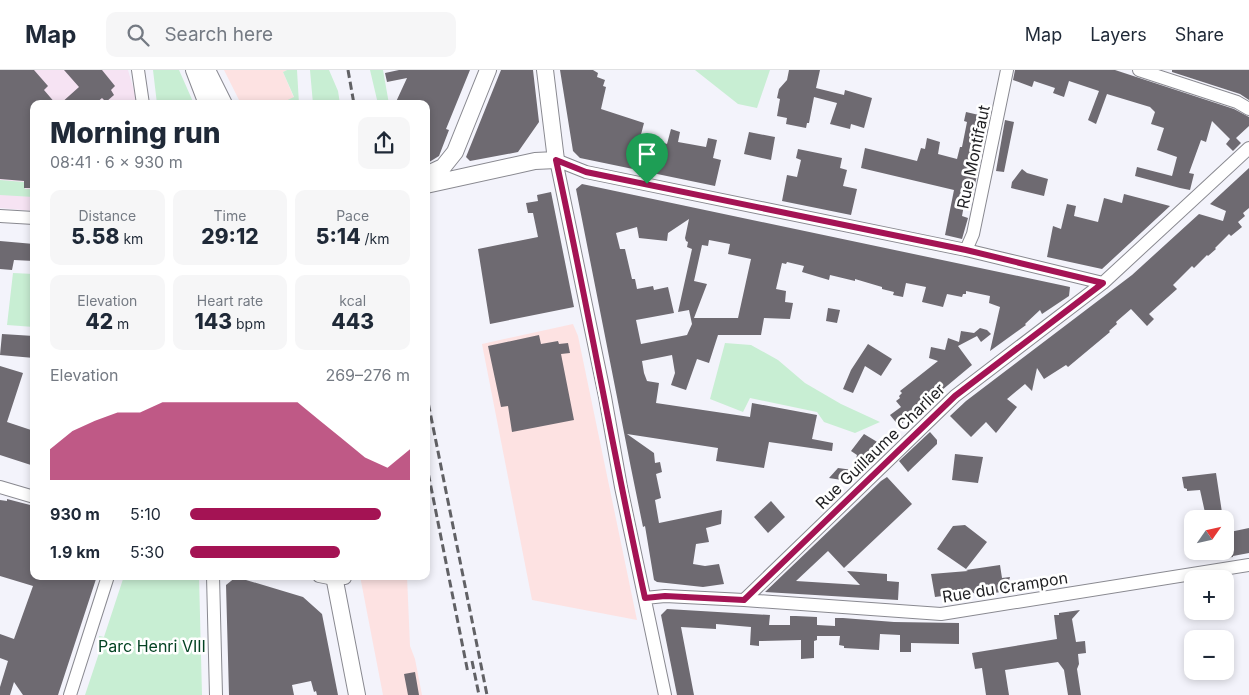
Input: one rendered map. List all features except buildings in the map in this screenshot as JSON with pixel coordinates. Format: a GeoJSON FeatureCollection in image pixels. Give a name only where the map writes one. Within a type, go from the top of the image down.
{"type":"FeatureCollection","features":[{"type":"Feature","properties":{"kind":"main road"},"geometry":{"type":"LineString","coordinates":[[194,70],[205,100]]}},
{"type":"Feature","properties":{"kind":"main road"},"geometry":{"type":"LineString","coordinates":[[207,70],[222,100]]}},
{"type":"Feature","properties":{"kind":"main road"},"geometry":{"type":"LineString","coordinates":[[430,173],[443,167],[455,152],[488,70]]}},
{"type":"Feature","properties":{"kind":"main road"},"geometry":{"type":"LineString","coordinates":[[430,184],[535,161],[556,160],[545,70]]}},
{"type":"Feature","properties":{"kind":"main road"},"geometry":{"type":"LineString","coordinates":[[455,152],[457,164],[467,176]]}},
{"type":"Feature","properties":{"kind":"main road"},"geometry":{"type":"LineString","coordinates":[[336,580],[356,695]]}},
{"type":"Feature","properties":{"kind":"main road"},"geometry":{"type":"LineString","coordinates":[[336,580],[367,695]]}},
{"type":"Feature","properties":{"kind":"street"},"geometry":{"type":"LineString","coordinates":[[138,70],[142,100]]}},
{"type":"Feature","properties":{"kind":"street","name":"Rue Montifaut"},"geometry":{"type":"LineString","coordinates":[[966,250],[973,234],[1007,70]]}},
{"type":"Feature","properties":{"kind":"street"},"geometry":{"type":"LineString","coordinates":[[1139,70],[1237,102],[1249,109]]}},
{"type":"Feature","properties":{"kind":"street","name":"Rue Guillaume Charlier"},"geometry":{"type":"LineString","coordinates":[[744,600],[955,396],[1103,283],[1249,148]]}},
{"type":"Feature","properties":{"kind":"street"},"geometry":{"type":"LineString","coordinates":[[556,160],[586,172],[966,250],[1103,283]]}},
{"type":"Feature","properties":{"kind":"street"},"geometry":{"type":"LineString","coordinates":[[556,160],[605,397],[621,487],[665,695]]}},
{"type":"Feature","properties":{"kind":"street"},"geometry":{"type":"LineString","coordinates":[[0,216],[30,218]]}},
{"type":"Feature","properties":{"kind":"street"},"geometry":{"type":"LineString","coordinates":[[0,487],[30,496]]}},
{"type":"Feature","properties":{"kind":"street","name":"Rue du Crampon"},"geometry":{"type":"LineString","coordinates":[[645,598],[665,596],[744,600],[941,614],[1249,565]]}},
{"type":"Feature","properties":{"kind":"street"},"geometry":{"type":"LineString","coordinates":[[70,695],[107,580]]}},
{"type":"Feature","properties":{"kind":"street"},"geometry":{"type":"LineString","coordinates":[[213,580],[216,695]]}},
{"type":"Feature","properties":{"kind":"shaded area"},"geometry":{"type":"Polygon","coordinates":[[[0,70],[128,70],[137,100],[30,100],[30,211],[0,208],[0,70]]]}},
{"type":"Feature","properties":{"kind":"shaded area"},"geometry":{"type":"Polygon","coordinates":[[[224,70],[287,70],[283,72],[294,98],[289,100],[239,100],[224,70]]]}},
{"type":"Feature","properties":{"kind":"shaded area"},"geometry":{"type":"Polygon","coordinates":[[[573,324],[578,336],[637,620],[532,600],[482,344],[573,324]]]}},
{"type":"Feature","properties":{"kind":"shaded area"},"geometry":{"type":"Polygon","coordinates":[[[361,580],[407,580],[410,646],[415,659],[422,695],[383,695],[361,580]]]}},
{"type":"Feature","properties":{"kind":"green space"},"geometry":{"type":"Polygon","coordinates":[[[153,70],[179,70],[192,100],[157,100],[153,70]]]}},
{"type":"Feature","properties":{"kind":"green space"},"geometry":{"type":"Polygon","coordinates":[[[297,70],[299,100],[288,100],[294,97],[283,72],[297,70]]]}},
{"type":"Feature","properties":{"kind":"green space"},"geometry":{"type":"Polygon","coordinates":[[[310,70],[329,70],[338,91],[339,100],[313,100],[310,70]]]}},
{"type":"Feature","properties":{"kind":"green space"},"geometry":{"type":"Polygon","coordinates":[[[370,70],[383,70],[388,100],[377,100],[370,70]]]}},
{"type":"Feature","properties":{"kind":"green space"},"geometry":{"type":"Polygon","coordinates":[[[695,70],[770,70],[757,108],[738,104],[695,70]]]}},
{"type":"Feature","properties":{"kind":"green space"},"geometry":{"type":"Polygon","coordinates":[[[0,180],[24,182],[25,189],[30,189],[30,197],[0,195],[0,180]]]}},
{"type":"Feature","properties":{"kind":"green space"},"geometry":{"type":"Polygon","coordinates":[[[13,273],[30,274],[30,327],[7,325],[13,273]]]}},
{"type":"Feature","properties":{"kind":"green space"},"geometry":{"type":"Polygon","coordinates":[[[725,343],[751,345],[778,360],[805,383],[841,404],[880,422],[855,433],[824,422],[817,412],[750,398],[743,412],[710,399],[725,343]]]}},
{"type":"Feature","properties":{"kind":"green space","name":"Parc Henri VIII"},"geometry":{"type":"Polygon","coordinates":[[[123,580],[199,580],[202,695],[85,695],[102,644],[98,642],[99,636],[104,637],[123,580]]]}},
{"type":"Feature","properties":{"kind":"railway"},"geometry":{"type":"LineString","coordinates":[[348,70],[353,100]]}},
{"type":"Feature","properties":{"kind":"railway"},"geometry":{"type":"LineString","coordinates":[[430,412],[487,695]]}},
{"type":"Feature","properties":{"kind":"railway"},"geometry":{"type":"LineString","coordinates":[[430,482],[468,673]]}},
{"type":"Feature","properties":{"kind":"railway"},"geometry":{"type":"LineString","coordinates":[[472,661],[479,695]]}},
{"type":"Feature","properties":{"kind":"route"},"geometry":{"type":"LineString","coordinates":[[556,160],[586,172],[647,184],[966,250],[1103,283],[955,396],[744,600],[665,596],[645,598],[556,160]]}}]}
